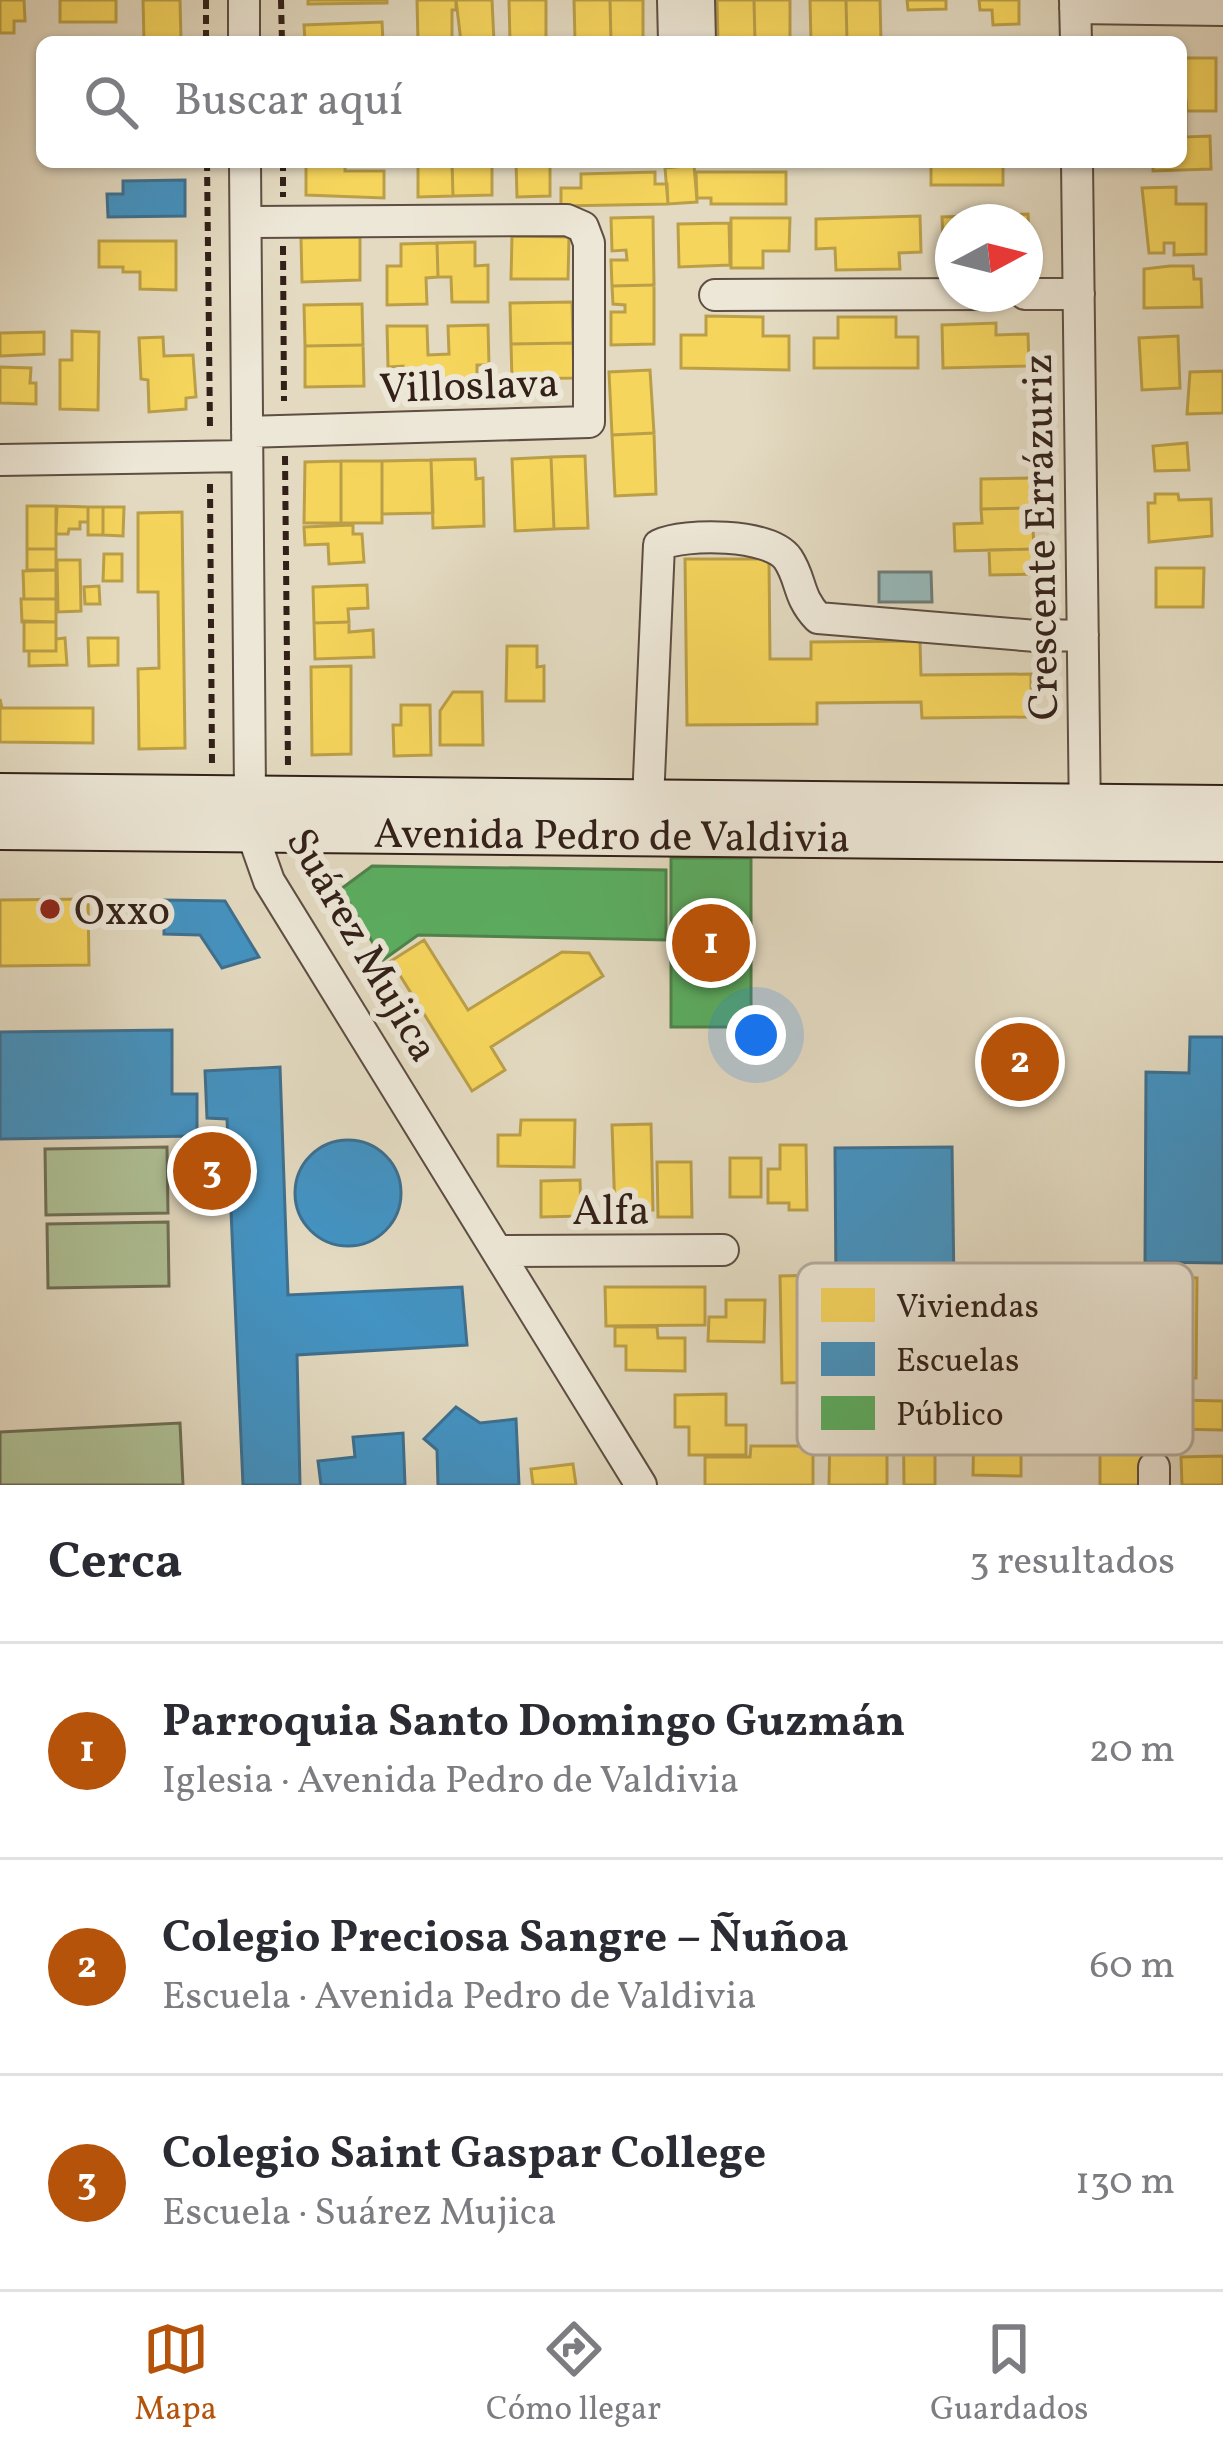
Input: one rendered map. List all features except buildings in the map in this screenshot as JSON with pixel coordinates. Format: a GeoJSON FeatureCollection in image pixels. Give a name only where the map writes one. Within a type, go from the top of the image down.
{"type":"FeatureCollection","features":[{"type":"Feature","properties":{"kind":"main road","name":"Avenida Pedro de Valdivia"},"geometry":{"type":"LineString","coordinates":[[0,795],[238,808],[1084,822],[1223,807]]}},
{"type":"Feature","properties":{"kind":"main road","name":"Avenida Pedro de Valdivia"},"geometry":{"type":"LineString","coordinates":[[0,828],[238,808],[648,801],[1084,822],[1223,840]]}},
{"type":"Feature","properties":{"kind":"street"},"geometry":{"type":"LineString","coordinates":[[244,0],[244,36]]}},
{"type":"Feature","properties":{"kind":"street"},"geometry":{"type":"LineString","coordinates":[[674,0],[674,36]]}},
{"type":"Feature","properties":{"kind":"street"},"geometry":{"type":"LineString","coordinates":[[699,0],[700,36]]}},
{"type":"Feature","properties":{"kind":"street"},"geometry":{"type":"LineString","coordinates":[[1076,36],[1076,4],[1223,10]]}},
{"type":"Feature","properties":{"kind":"street","name":"Suárez Mujica"},"geometry":{"type":"LineString","coordinates":[[245,168],[248,444],[238,808],[269,881],[641,1485]]}},
{"type":"Feature","properties":{"kind":"street","name":"Crescente Errázuriz"},"geometry":{"type":"LineString","coordinates":[[1077,168],[1084,822]]}},
{"type":"Feature","properties":{"kind":"street","name":"Villoslava"},"geometry":{"type":"LineString","coordinates":[[0,460],[210,457],[285,431],[589,422],[589,243],[583,227],[567,220],[246,222]]}},
{"type":"Feature","properties":{"kind":"street"},"geometry":{"type":"LineString","coordinates":[[715,295],[935,294]]}},
{"type":"Feature","properties":{"kind":"street"},"geometry":{"type":"LineString","coordinates":[[1043,294],[1078,294]]}},
{"type":"Feature","properties":{"kind":"street"},"geometry":{"type":"LineString","coordinates":[[648,801],[659,545],[673,538],[747,540],[773,546],[788,560],[802,601],[818,618],[1036,636],[1083,635]]}},
{"type":"Feature","properties":{"kind":"street","name":"Alfa"},"geometry":{"type":"LineString","coordinates":[[500,1251],[723,1250]]}},
{"type":"Feature","properties":{"kind":"path"},"geometry":{"type":"LineString","coordinates":[[206,0],[206,36]]}},
{"type":"Feature","properties":{"kind":"path"},"geometry":{"type":"LineString","coordinates":[[281,0],[282,36]]}},
{"type":"Feature","properties":{"kind":"path"},"geometry":{"type":"LineString","coordinates":[[207,168],[210,457],[238,808]]}},
{"type":"Feature","properties":{"kind":"path"},"geometry":{"type":"LineString","coordinates":[[283,168],[288,776]]}},
{"type":"Feature","properties":{"kind":"green space"},"geometry":{"type":"Polygon","coordinates":[[[167,1147],[168,1213],[46,1215],[45,1149],[167,1147]]]}},
{"type":"Feature","properties":{"kind":"green space"},"geometry":{"type":"Polygon","coordinates":[[[168,1222],[169,1286],[48,1288],[47,1224],[168,1222]]]}},
{"type":"Feature","properties":{"kind":"green space"},"geometry":{"type":"Polygon","coordinates":[[[180,1423],[183,1485],[0,1485],[0,1432],[180,1423]]]}},
{"type":"Feature","properties":{"kind":"water"},"geometry":{"type":"Polygon","coordinates":[[[879,572],[931,572],[932,602],[879,602],[879,572]]]}},
{"type":"Feature","properties":{"kind":"place","name":"Oxxo"},"geometry":{"type":"Point","coordinates":[50,909]}},
{"type":"Feature","properties":{"kind":"place","name":"Parroquia Santo Domingo Guzmán"},"geometry":{"type":"Point","coordinates":[711,943]}},
{"type":"Feature","properties":{"kind":"place","name":"Colegio Preciosa Sangre – Ñuñoa"},"geometry":{"type":"Point","coordinates":[1020,1062]}},
{"type":"Feature","properties":{"kind":"place","name":"Colegio Saint Gaspar College"},"geometry":{"type":"Point","coordinates":[212,1171]}}]}
